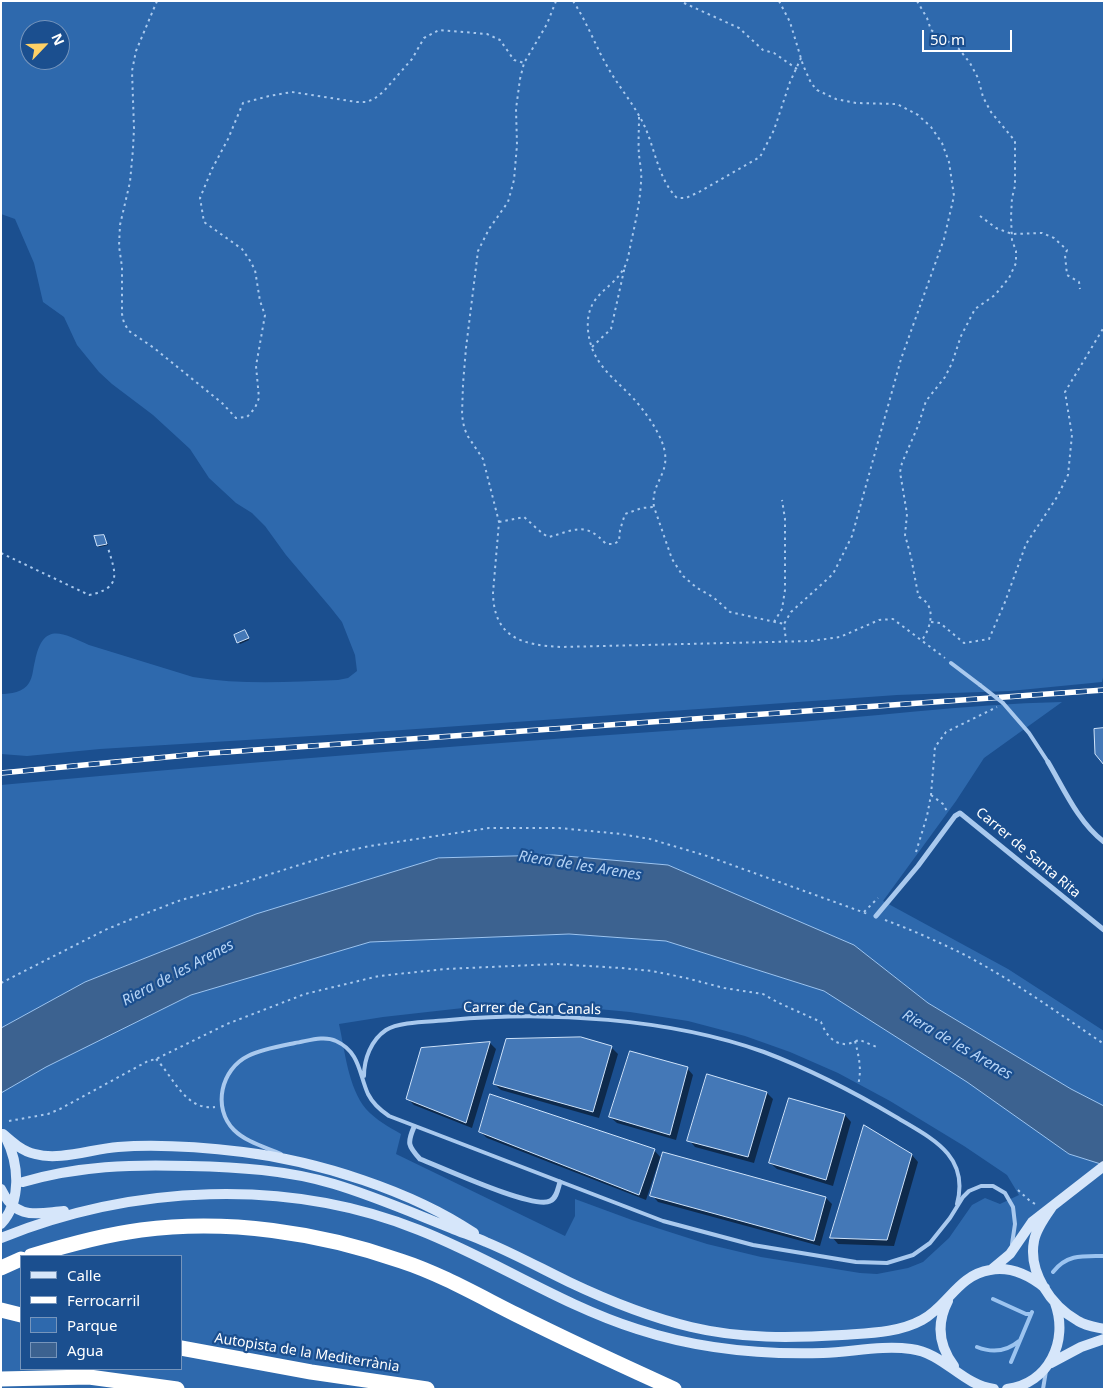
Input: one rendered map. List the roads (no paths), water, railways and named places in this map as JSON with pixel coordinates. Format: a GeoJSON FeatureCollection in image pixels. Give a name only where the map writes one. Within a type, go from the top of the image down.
{"type":"FeatureCollection","features":[{"type":"Feature","properties":{"kind":"highway"},"geometry":{"type":"LineString","coordinates":[[34,1255],[104,1236],[141,1230],[179,1227],[255,1228],[326,1239],[401,1261],[434,1274],[622,1366],[674,1389]]}},
{"type":"Feature","properties":{"kind":"highway"},"geometry":{"type":"LineString","coordinates":[[1,1268],[20,1259]]}},
{"type":"Feature","properties":{"kind":"highway"},"geometry":{"type":"LineString","coordinates":[[1,1310],[19,1315]]}},
{"type":"Feature","properties":{"kind":"highway","name":"Autopista de la Mediterrània"},"geometry":{"type":"LineString","coordinates":[[182,1348],[311,1372],[427,1389]]}},
{"type":"Feature","properties":{"kind":"highway"},"geometry":{"type":"LineString","coordinates":[[1,1379],[89,1377],[177,1389]]}},
{"type":"Feature","properties":{"kind":"main road"},"geometry":{"type":"LineString","coordinates":[[2,1132],[26,1151],[47,1156],[118,1147],[174,1146],[245,1152],[321,1167],[385,1189],[459,1223],[487,1242]]}},
{"type":"Feature","properties":{"kind":"main road"},"geometry":{"type":"LineString","coordinates":[[1,1224],[7,1217],[16,1190],[15,1168],[2,1132]]}},
{"type":"Feature","properties":{"kind":"main road"},"geometry":{"type":"LineString","coordinates":[[23,1182],[64,1172],[134,1165],[220,1166],[295,1175],[333,1184],[487,1242],[627,1308],[678,1324],[736,1334],[796,1337],[893,1330],[924,1319],[969,1277],[992,1269],[1016,1271],[1028,1276],[1045,1288]]}},
{"type":"Feature","properties":{"kind":"main road"},"geometry":{"type":"LineString","coordinates":[[992,1269],[1010,1254],[1032,1222],[1104,1166]]}},
{"type":"Feature","properties":{"kind":"main road"},"geometry":{"type":"LineString","coordinates":[[1,1189],[12,1205],[22,1212],[34,1215],[83,1210],[143,1200],[211,1194],[288,1198],[342,1206],[369,1212],[419,1230],[593,1312],[657,1336],[718,1349],[761,1353],[820,1353],[909,1348],[929,1353],[976,1384],[994,1389]]}},
{"type":"Feature","properties":{"kind":"main road"},"geometry":{"type":"LineString","coordinates":[[1052,1207],[1040,1226],[1034,1241],[1035,1267],[1038,1278],[1062,1309],[1079,1322],[1104,1329]]}},
{"type":"Feature","properties":{"kind":"main road"},"geometry":{"type":"LineString","coordinates":[[1,1238],[83,1210]]}},
{"type":"Feature","properties":{"kind":"main road"},"geometry":{"type":"LineString","coordinates":[[953,1291],[944,1309],[940,1328],[943,1348],[956,1370]]}},
{"type":"Feature","properties":{"kind":"main road"},"geometry":{"type":"LineString","coordinates":[[1049,1365],[1056,1353],[1060,1332],[1058,1313],[1053,1299]]}},
{"type":"Feature","properties":{"kind":"main road"},"geometry":{"type":"LineString","coordinates":[[1007,1389],[1032,1380],[1049,1365],[1081,1346],[1104,1339]]}},
{"type":"Feature","properties":{"kind":"street"},"geometry":{"type":"LineString","coordinates":[[1048,762],[1080,816],[1104,842]]}},
{"type":"Feature","properties":{"kind":"street","name":"Carrer de Santa Rita"},"geometry":{"type":"LineString","coordinates":[[876,916],[960,813],[1104,930]]}},
{"type":"Feature","properties":{"kind":"street"},"geometry":{"type":"LineString","coordinates":[[414,1127],[409,1138],[410,1148],[420,1159],[514,1197],[537,1203],[548,1203],[554,1198],[560,1182]]}},
{"type":"Feature","properties":{"kind":"lane"},"geometry":{"type":"LineString","coordinates":[[951,662],[1003,703],[1025,728],[1048,762]]}},
{"type":"Feature","properties":{"kind":"lane","name":"Carrer de Can Canals"},"geometry":{"type":"LineString","coordinates":[[364,1081],[365,1063],[371,1047],[387,1030],[396,1026],[466,1019],[585,1018],[645,1025],[724,1041],[764,1052],[807,1071],[855,1094],[940,1144],[956,1166],[960,1184],[955,1209]]}},
{"type":"Feature","properties":{"kind":"lane","name":"Carrer de Can Canals"},"geometry":{"type":"LineString","coordinates":[[298,1162],[240,1134],[228,1122],[221,1106],[220,1097],[225,1080],[230,1072],[247,1056],[315,1040],[334,1040],[349,1049],[357,1061],[368,1095],[376,1106],[389,1116],[663,1220],[753,1244],[878,1264],[896,1262],[922,1250],[938,1234],[963,1197],[975,1188],[987,1185],[998,1188],[1010,1199],[1015,1216],[1015,1233],[1010,1254]]}},
{"type":"Feature","properties":{"kind":"lane"},"geometry":{"type":"LineString","coordinates":[[1043,1389],[1043,1382],[1049,1365]]}},
{"type":"Feature","properties":{"kind":"water","name":"Riera de les Arenes"},"geometry":{"type":"Polygon","coordinates":[[[554,855],[668,865],[854,945],[928,1003],[1071,1089],[1104,1106],[1104,1165],[1069,1154],[967,1082],[824,991],[666,941],[569,934],[370,942],[191,995],[46,1067],[1,1093],[1,1028],[85,982],[256,914],[438,858],[554,855]]]}},
{"type":"Feature","properties":{"kind":"waterway"},"geometry":{"type":"LineString","coordinates":[[1053,1272],[1064,1262],[1076,1257],[1104,1256]]}},
{"type":"Feature","properties":{"kind":"waterway"},"geometry":{"type":"LineString","coordinates":[[993,1299],[1026,1314],[1031,1314]]}},
{"type":"Feature","properties":{"kind":"waterway"},"geometry":{"type":"LineString","coordinates":[[1011,1362],[1032,1312]]}},
{"type":"Feature","properties":{"kind":"waterway"},"geometry":{"type":"LineString","coordinates":[[977,1347],[993,1351],[1004,1349],[1019,1341]]}},
{"type":"Feature","properties":{"kind":"railway"},"geometry":{"type":"LineString","coordinates":[[1,773],[198,754],[1104,690]]}}]}
